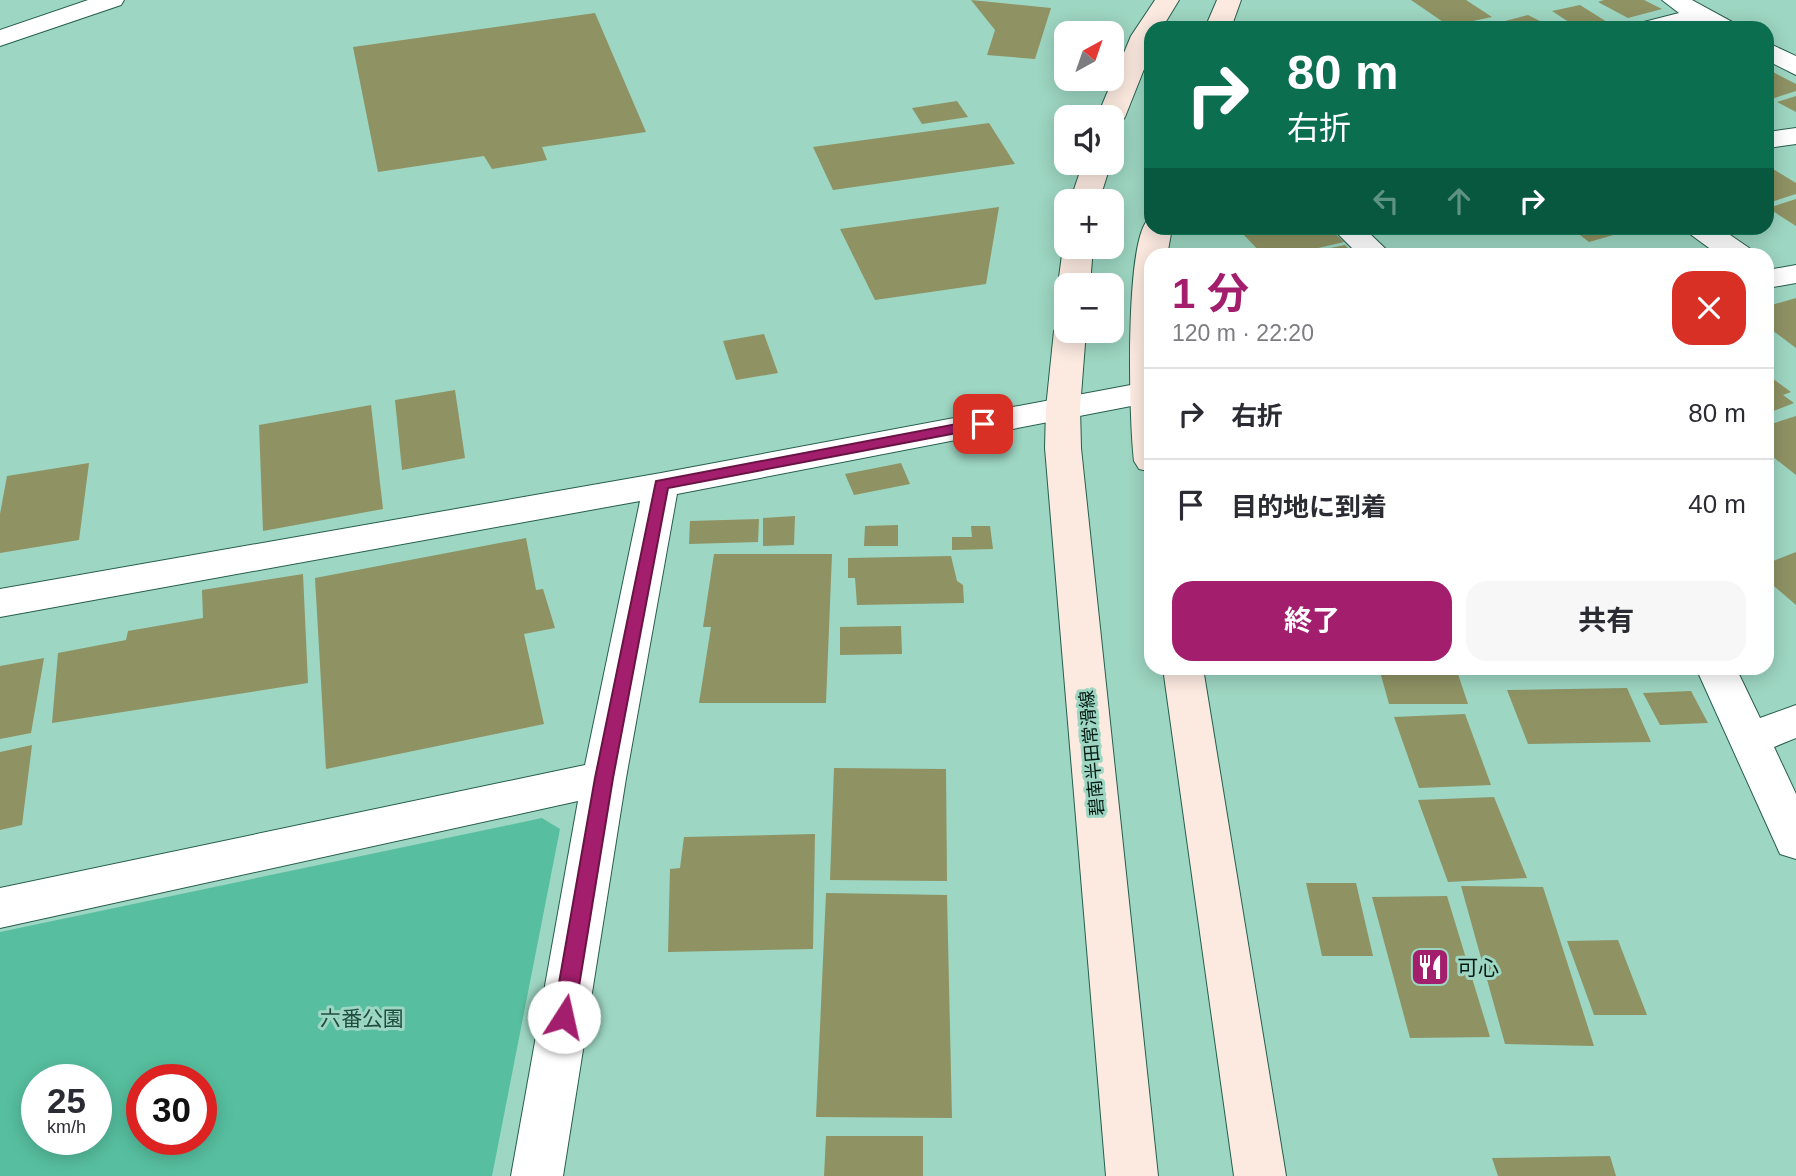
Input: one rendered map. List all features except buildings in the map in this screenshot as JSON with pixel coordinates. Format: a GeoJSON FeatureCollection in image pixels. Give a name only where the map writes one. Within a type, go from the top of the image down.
{"type":"FeatureCollection","features":[{"type":"Feature","properties":{"kind":"main road"},"geometry":{"type":"LineString","coordinates":[[1154,21],[1167,0]]}},
{"type":"Feature","properties":{"kind":"main road"},"geometry":{"type":"LineString","coordinates":[[1221,21],[1229,0]]}},
{"type":"Feature","properties":{"kind":"main road"},"geometry":{"type":"LineString","coordinates":[[1116,105],[1144,36]]}},
{"type":"Feature","properties":{"kind":"main road","name":"碧南半田常滑線"},"geometry":{"type":"LineString","coordinates":[[1069,343],[1063,408],[1063,448],[1132,1176]]}},
{"type":"Feature","properties":{"kind":"main road"},"geometry":{"type":"LineString","coordinates":[[1184,675],[1260,1176]]}},
{"type":"Feature","properties":{"kind":"street"},"geometry":{"type":"LineString","coordinates":[[0,38],[112,0]]}},
{"type":"Feature","properties":{"kind":"street"},"geometry":{"type":"LineString","coordinates":[[1674,0],[1712,21]]}},
{"type":"Feature","properties":{"kind":"street"},"geometry":{"type":"LineString","coordinates":[[1676,21],[1700,15]]}},
{"type":"Feature","properties":{"kind":"street"},"geometry":{"type":"LineString","coordinates":[[1774,54],[1796,67]]}},
{"type":"Feature","properties":{"kind":"street"},"geometry":{"type":"LineString","coordinates":[[1774,139],[1796,136]]}},
{"type":"Feature","properties":{"kind":"street"},"geometry":{"type":"LineString","coordinates":[[1355,235],[1369,248]]}},
{"type":"Feature","properties":{"kind":"street"},"geometry":{"type":"LineString","coordinates":[[1711,235],[1730,248]]}},
{"type":"Feature","properties":{"kind":"street"},"geometry":{"type":"LineString","coordinates":[[0,603],[661,485],[1144,392]]}},
{"type":"Feature","properties":{"kind":"street"},"geometry":{"type":"LineString","coordinates":[[537,1176],[604,778],[661,485]]}},
{"type":"Feature","properties":{"kind":"street"},"geometry":{"type":"LineString","coordinates":[[1719,675],[1796,841]]}},
{"type":"Feature","properties":{"kind":"street"},"geometry":{"type":"LineString","coordinates":[[1749,739],[1796,721]]}},
{"type":"Feature","properties":{"kind":"street"},"geometry":{"type":"LineString","coordinates":[[0,908],[604,778]]}},
{"type":"Feature","properties":{"kind":"green space","name":"六番公園"},"geometry":{"type":"Polygon","coordinates":[[[542,818],[560,829],[492,1176],[0,1176],[0,932],[542,818]]]}},
{"type":"Feature","properties":{"kind":"place","name":"可心"},"geometry":{"type":"Point","coordinates":[1430,967]}},
{"type":"Feature","properties":{"kind":"route"},"geometry":{"type":"LineString","coordinates":[[564,1017],[604,778],[661,485],[983,424]]}}]}
